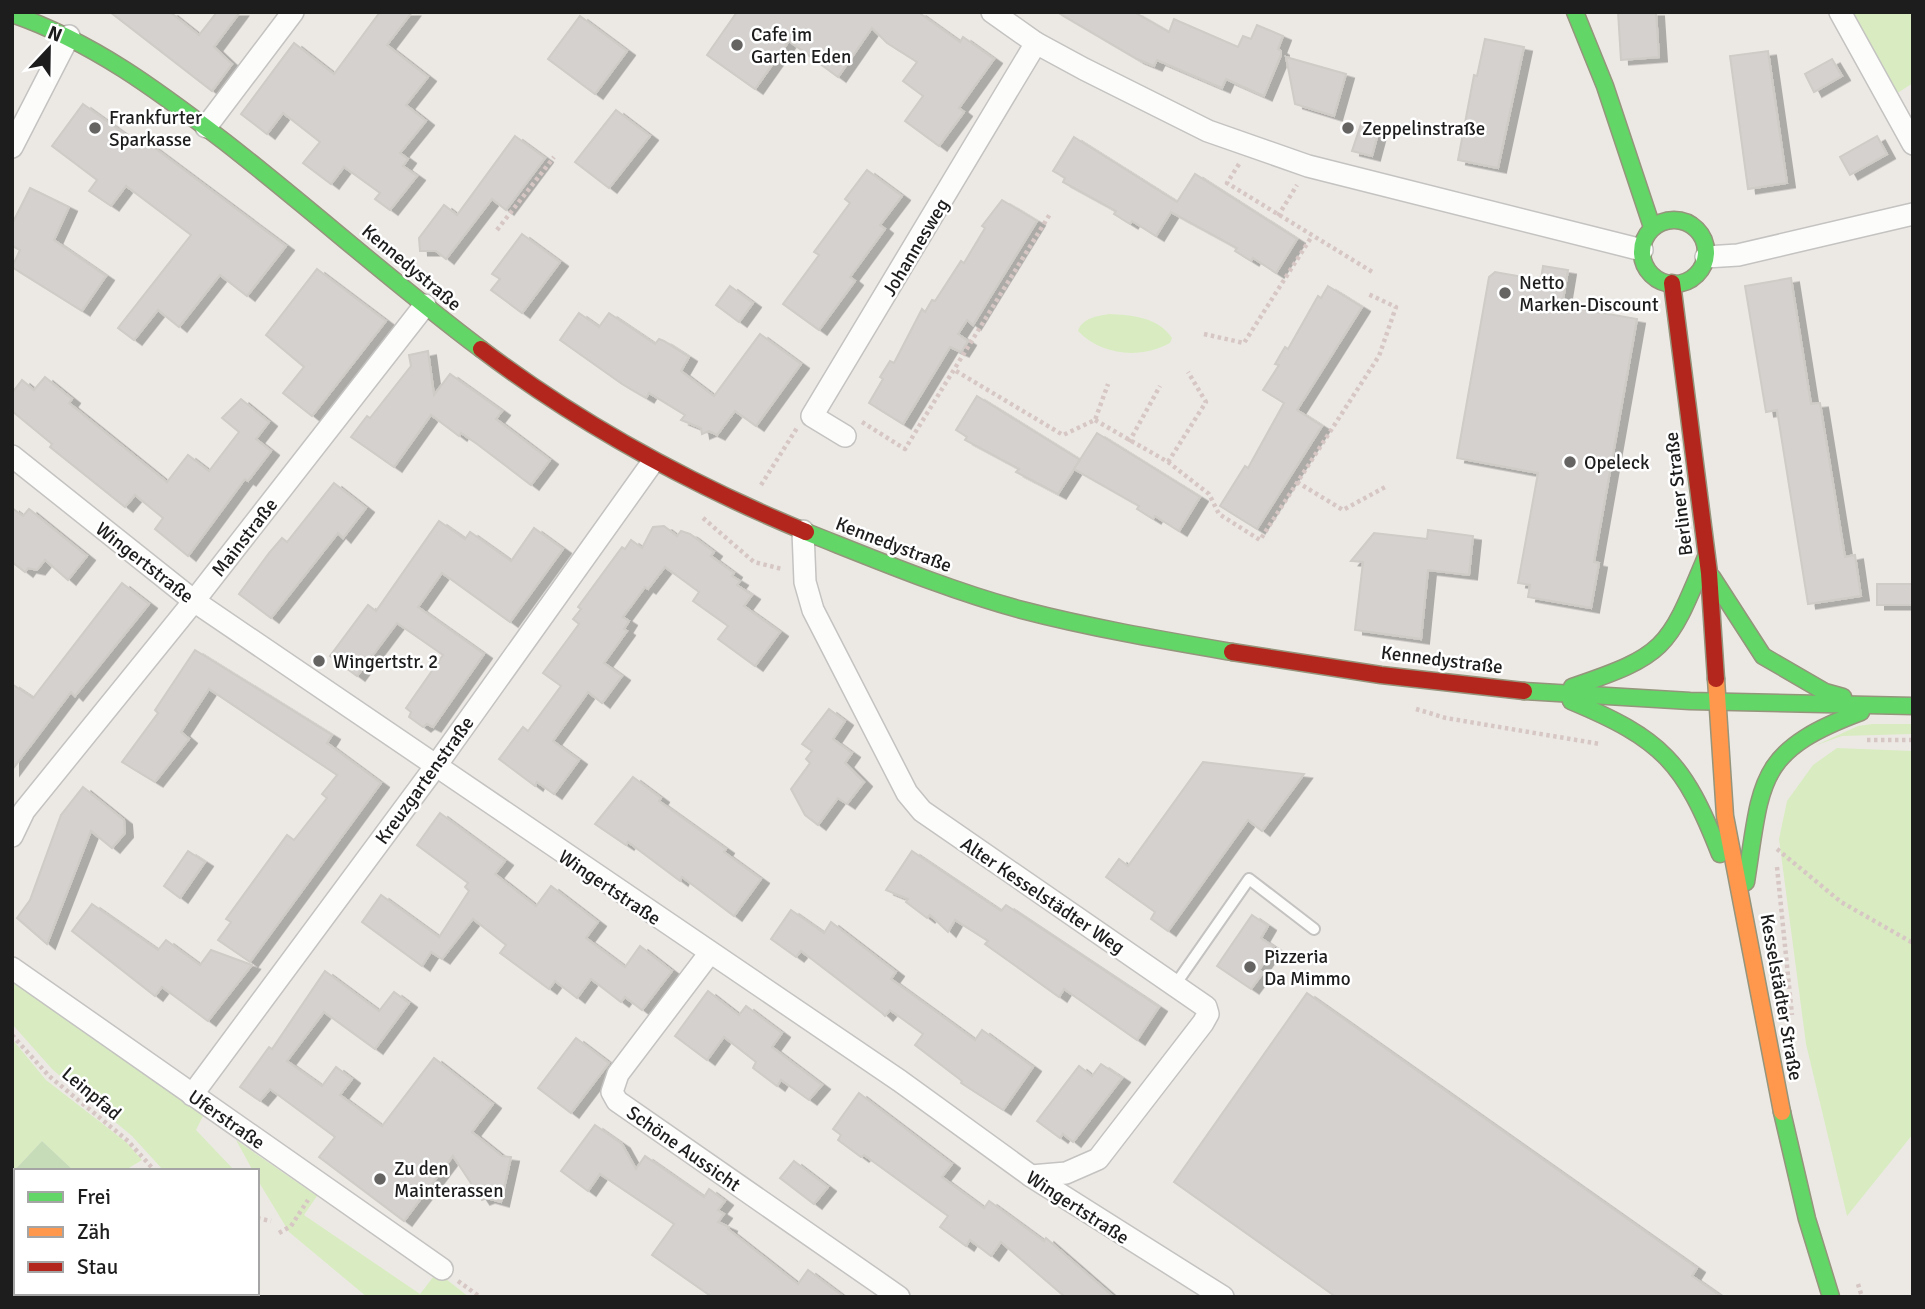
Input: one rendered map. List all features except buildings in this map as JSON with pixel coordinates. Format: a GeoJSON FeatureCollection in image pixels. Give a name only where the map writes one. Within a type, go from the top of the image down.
{"type":"FeatureCollection","features":[{"type":"Feature","properties":{"kind":"main road"},"geometry":{"type":"LineString","coordinates":[[1575,12],[1605,86],[1652,228]]}},
{"type":"Feature","properties":{"kind":"main road","name":"Kennedystraße"},"geometry":{"type":"LineString","coordinates":[[12,14],[69,36],[123,64],[206,127],[465,338],[542,394],[652,463],[803,531],[936,584],[1049,616],[1269,658],[1555,694],[1913,706]]}},
{"type":"Feature","properties":{"kind":"main road"},"geometry":{"type":"LineString","coordinates":[[1671,220],[1691,224],[1704,240],[1704,265],[1692,278],[1672,284],[1650,273],[1642,250],[1643,242],[1652,228],[1671,220]]}},
{"type":"Feature","properties":{"kind":"main road","name":"Berliner Straße"},"geometry":{"type":"LineString","coordinates":[[1672,284],[1709,573],[1718,700]]}},
{"type":"Feature","properties":{"kind":"main road"},"geometry":{"type":"LineString","coordinates":[[1555,694],[1641,662],[1659,648],[1685,607],[1706,556]]}},
{"type":"Feature","properties":{"kind":"main road"},"geometry":{"type":"LineString","coordinates":[[1709,573],[1763,656],[1825,692],[1881,706]]}},
{"type":"Feature","properties":{"kind":"main road"},"geometry":{"type":"LineString","coordinates":[[1555,694],[1632,729],[1661,752],[1685,782],[1707,821],[1748,924]]}},
{"type":"Feature","properties":{"kind":"main road","name":"Kesselstädter Straße"},"geometry":{"type":"LineString","coordinates":[[1718,700],[1725,816],[1748,924],[1771,1064],[1807,1219],[1831,1297]]}},
{"type":"Feature","properties":{"kind":"main road"},"geometry":{"type":"LineString","coordinates":[[1743,900],[1759,806],[1767,775],[1779,753],[1808,731],[1881,706]]}},
{"type":"Feature","properties":{"kind":"street"},"geometry":{"type":"LineString","coordinates":[[206,127],[293,12]]}},
{"type":"Feature","properties":{"kind":"street"},"geometry":{"type":"LineString","coordinates":[[1840,12],[1913,144]]}},
{"type":"Feature","properties":{"kind":"street"},"geometry":{"type":"LineString","coordinates":[[999,14],[1036,43],[1208,131],[1308,166],[1642,250]]}},
{"type":"Feature","properties":{"kind":"street"},"geometry":{"type":"LineString","coordinates":[[12,147],[69,36]]}},
{"type":"Feature","properties":{"kind":"street","name":"Johannesweg"},"geometry":{"type":"LineString","coordinates":[[812,416],[1036,43]]}},
{"type":"Feature","properties":{"kind":"street"},"geometry":{"type":"LineString","coordinates":[[1706,257],[1738,255],[1913,214]]}},
{"type":"Feature","properties":{"kind":"street","name":"Mainstraße"},"geometry":{"type":"LineString","coordinates":[[12,836],[24,811],[194,601],[425,305]]}},
{"type":"Feature","properties":{"kind":"street"},"geometry":{"type":"LineString","coordinates":[[812,416],[845,436]]}},
{"type":"Feature","properties":{"kind":"street","name":"Wingertstraße"},"geometry":{"type":"LineString","coordinates":[[12,456],[194,601],[900,1082],[1031,1176],[1223,1297]]}},
{"type":"Feature","properties":{"kind":"street","name":"Kreuzgartenstraße"},"geometry":{"type":"LineString","coordinates":[[192,1094],[435,767],[652,463]]}},
{"type":"Feature","properties":{"kind":"street","name":"Alter Kesselstädter Weg"},"geometry":{"type":"LineString","coordinates":[[803,531],[806,582],[813,610],[907,793],[922,811],[1206,1007],[1208,1014],[1203,1023],[1098,1159],[1066,1172],[1031,1176]]}},
{"type":"Feature","properties":{"kind":"street","name":"Schöne Aussicht"},"geometry":{"type":"LineString","coordinates":[[709,954],[618,1074],[612,1092],[617,1101],[899,1297]]}},
{"type":"Feature","properties":{"kind":"street","name":"Uferstraße"},"geometry":{"type":"LineString","coordinates":[[12,968],[442,1269]]}},
{"type":"Feature","properties":{"kind":"lane"},"geometry":{"type":"LineString","coordinates":[[1175,985],[1249,879],[1314,929]]}},
{"type":"Feature","properties":{"kind":"path"},"geometry":{"type":"LineString","coordinates":[[497,230],[554,158]]}},
{"type":"Feature","properties":{"kind":"path"},"geometry":{"type":"LineString","coordinates":[[1278,216],[1308,166]]}},
{"type":"Feature","properties":{"kind":"path"},"geometry":{"type":"LineString","coordinates":[[1227,183],[1374,273]]}},
{"type":"Feature","properties":{"kind":"path"},"geometry":{"type":"LineString","coordinates":[[845,436],[863,421],[905,449],[956,371],[1050,214]]}},
{"type":"Feature","properties":{"kind":"path"},"geometry":{"type":"LineString","coordinates":[[1204,334],[1244,343],[1312,236]]}},
{"type":"Feature","properties":{"kind":"path"},"geometry":{"type":"LineString","coordinates":[[1095,420],[1168,463],[1209,494],[1219,514],[1260,540],[1379,356],[1396,307],[1368,294]]}},
{"type":"Feature","properties":{"kind":"path"},"geometry":{"type":"LineString","coordinates":[[956,371],[1063,435],[1095,420],[1108,384]]}},
{"type":"Feature","properties":{"kind":"path"},"geometry":{"type":"LineString","coordinates":[[1168,463],[1206,402],[1188,372]]}},
{"type":"Feature","properties":{"kind":"path"},"geometry":{"type":"LineString","coordinates":[[1129,442],[1160,386]]}},
{"type":"Feature","properties":{"kind":"path"},"geometry":{"type":"LineString","coordinates":[[748,507],[794,430],[812,416]]}},
{"type":"Feature","properties":{"kind":"path"},"geometry":{"type":"LineString","coordinates":[[1297,482],[1343,510],[1387,486]]}},
{"type":"Feature","properties":{"kind":"path"},"geometry":{"type":"LineString","coordinates":[[1858,739],[1913,740]]}},
{"type":"Feature","properties":{"kind":"path"},"geometry":{"type":"LineString","coordinates":[[1776,837],[1792,1017]]}},
{"type":"Feature","properties":{"kind":"path"},"geometry":{"type":"LineString","coordinates":[[1776,849],[1841,902],[1913,943]]}},
{"type":"Feature","properties":{"kind":"path","name":"Leinpfad"},"geometry":{"type":"LineString","coordinates":[[12,1035],[49,1076],[128,1141],[153,1169]]}},
{"type":"Feature","properties":{"kind":"path"},"geometry":{"type":"LineString","coordinates":[[279,1233],[291,1226],[318,1184]]}},
{"type":"Feature","properties":{"kind":"path"},"geometry":{"type":"LineString","coordinates":[[259,1218],[271,1221]]}},
{"type":"Feature","properties":{"kind":"path"},"geometry":{"type":"LineString","coordinates":[[1853,1271],[1862,1297]]}},
{"type":"Feature","properties":{"kind":"green space"},"geometry":{"type":"Polygon","coordinates":[[[1851,12],[1913,12],[1913,83],[1896,94],[1851,12]]]}},
{"type":"Feature","properties":{"kind":"green space"},"geometry":{"type":"Polygon","coordinates":[[[1109,314],[1135,316],[1152,321],[1172,338],[1170,343],[1147,351],[1122,352],[1098,346],[1078,331],[1086,320],[1109,314]]]}},
{"type":"Feature","properties":{"kind":"green space"},"geometry":{"type":"Polygon","coordinates":[[[1913,724],[1913,734],[1842,736],[1814,746],[1858,726],[1913,724]]]}},
{"type":"Feature","properties":{"kind":"green space"},"geometry":{"type":"Polygon","coordinates":[[[1837,748],[1913,751],[1913,1134],[1847,1216],[1806,1044],[1779,839],[1787,801],[1813,765],[1837,748]]]}},
{"type":"Feature","properties":{"kind":"green space"},"geometry":{"type":"Polygon","coordinates":[[[12,978],[203,1116],[196,1130],[233,1169],[162,1169],[132,1136],[53,1070],[12,1024],[12,978]]]}},
{"type":"Feature","properties":{"kind":"green space"},"geometry":{"type":"Polygon","coordinates":[[[12,1039],[46,1080],[126,1142],[142,1160],[127,1169],[72,1169],[42,1141],[14,1169],[14,1220],[12,1039]]]}},
{"type":"Feature","properties":{"kind":"green space"},"geometry":{"type":"Polygon","coordinates":[[[236,1140],[317,1196],[304,1215],[420,1294],[437,1272],[469,1297],[367,1297],[289,1232],[259,1182],[259,1169],[252,1169],[236,1140]]]}},
{"type":"Feature","properties":{"kind":"green space"},"geometry":{"type":"Polygon","coordinates":[[[42,1141],[72,1169],[16,1169],[42,1141]]]}},
{"type":"Feature","properties":{"kind":"traffic: fast"},"geometry":{"type":"LineString","coordinates":[[1575,12],[1605,86],[1652,227]]}},
{"type":"Feature","properties":{"kind":"traffic: fast"},"geometry":{"type":"LineString","coordinates":[[12,14],[70,38],[123,69],[174,104],[257,167],[481,349]]}},
{"type":"Feature","properties":{"kind":"traffic: fast"},"geometry":{"type":"LineString","coordinates":[[1674,220],[1686,222],[1697,229],[1704,240],[1706,252],[1704,264],[1697,275],[1686,282],[1674,284],[1662,282],[1651,275],[1644,264],[1642,252],[1644,240],[1651,229],[1662,222],[1674,220]]}},
{"type":"Feature","properties":{"kind":"traffic: fast"},"geometry":{"type":"LineString","coordinates":[[806,532],[940,584],[1022,610],[1100,628],[1232,652]]}},
{"type":"Feature","properties":{"kind":"traffic: fast"},"geometry":{"type":"LineString","coordinates":[[1572,687],[1628,666],[1660,644],[1672,630],[1706,557]]}},
{"type":"Feature","properties":{"kind":"traffic: fast"},"geometry":{"type":"LineString","coordinates":[[1712,577],[1763,656],[1825,692],[1843,697]]}},
{"type":"Feature","properties":{"kind":"traffic: fast"},"geometry":{"type":"LineString","coordinates":[[1524,691],[1690,701],[1913,706]]}},
{"type":"Feature","properties":{"kind":"traffic: fast"},"geometry":{"type":"LineString","coordinates":[[1571,701],[1628,728],[1666,757],[1694,797],[1720,854]]}},
{"type":"Feature","properties":{"kind":"traffic: fast"},"geometry":{"type":"LineString","coordinates":[[1746,882],[1756,818],[1770,773],[1783,756],[1801,741],[1827,726],[1861,712]]}},
{"type":"Feature","properties":{"kind":"traffic: fast"},"geometry":{"type":"LineString","coordinates":[[1782,1112],[1807,1219],[1831,1297]]}},
{"type":"Feature","properties":{"kind":"traffic: slow"},"geometry":{"type":"LineString","coordinates":[[1716,679],[1725,816],[1782,1112]]}},
{"type":"Feature","properties":{"kind":"traffic: jam"},"geometry":{"type":"LineString","coordinates":[[1672,283],[1709,573],[1716,679]]}},
{"type":"Feature","properties":{"kind":"traffic: jam"},"geometry":{"type":"LineString","coordinates":[[481,349],[597,428],[720,494],[806,532]]}},
{"type":"Feature","properties":{"kind":"traffic: jam"},"geometry":{"type":"LineString","coordinates":[[1232,652],[1381,675],[1524,691]]}},
{"type":"Feature","properties":{"kind":"place","name":"Cafe im Garten Eden"},"geometry":{"type":"Point","coordinates":[737,45]}},
{"type":"Feature","properties":{"kind":"place","name":"Frankfurter Sparkasse"},"geometry":{"type":"Point","coordinates":[95,128]}},
{"type":"Feature","properties":{"kind":"place","name":"Zeppelinstraße"},"geometry":{"type":"Point","coordinates":[1348,128]}},
{"type":"Feature","properties":{"kind":"place","name":"Netto Marken-Discount"},"geometry":{"type":"Point","coordinates":[1505,293]}},
{"type":"Feature","properties":{"kind":"place","name":"Opeleck"},"geometry":{"type":"Point","coordinates":[1570,462]}},
{"type":"Feature","properties":{"kind":"place","name":"Wingertstr. 2"},"geometry":{"type":"Point","coordinates":[319,661]}},
{"type":"Feature","properties":{"kind":"place","name":"Pizzeria Da Mimmo"},"geometry":{"type":"Point","coordinates":[1250,967]}},
{"type":"Feature","properties":{"kind":"place","name":"Zu den Mainterassen"},"geometry":{"type":"Point","coordinates":[380,1179]}}]}
